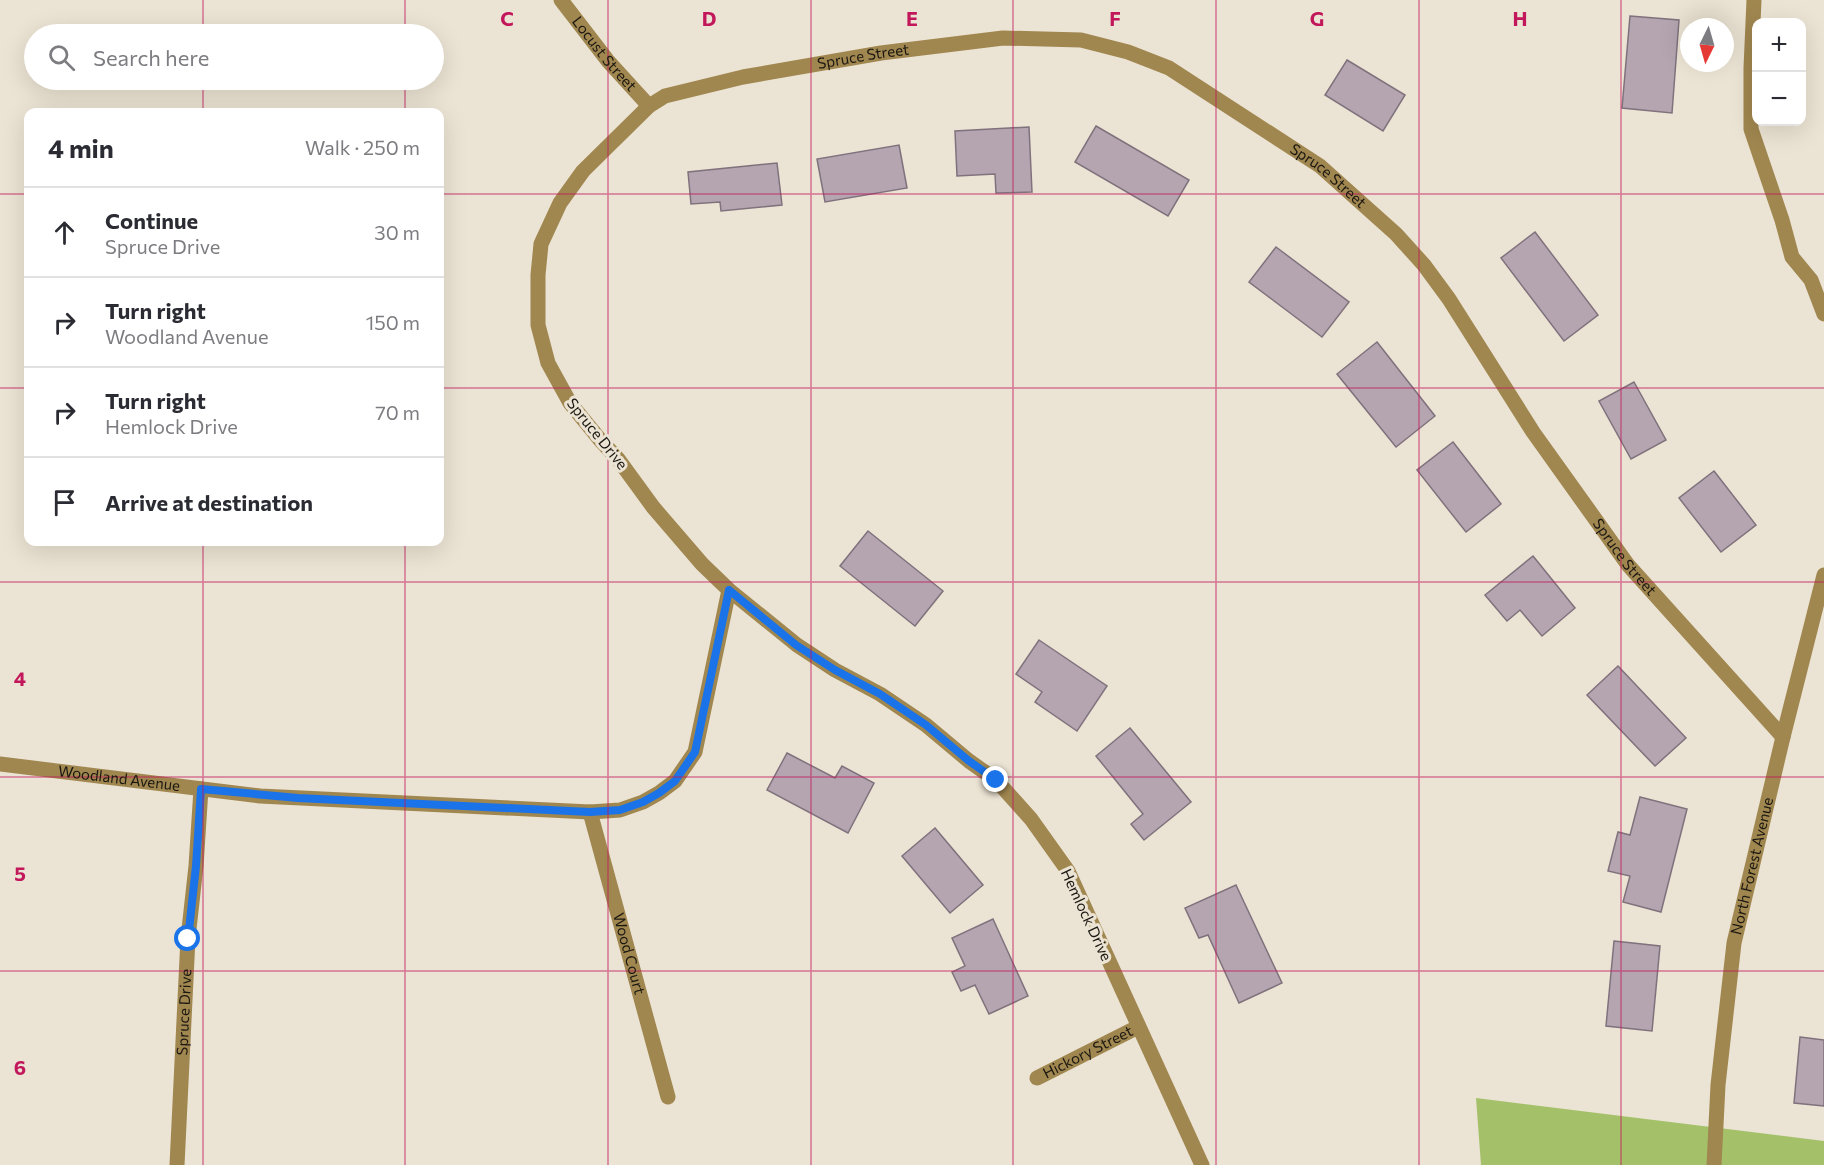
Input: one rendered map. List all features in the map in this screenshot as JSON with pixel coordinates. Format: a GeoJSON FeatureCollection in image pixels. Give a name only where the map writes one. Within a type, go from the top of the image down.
{"type":"FeatureCollection","features":[{"type":"Feature","properties":{"kind":"street","name":"Locust Street"},"geometry":{"type":"LineString","coordinates":[[561,0],[608,61],[649,106]]}},
{"type":"Feature","properties":{"kind":"street"},"geometry":{"type":"LineString","coordinates":[[1754,0],[1751,129],[1792,257],[1810,280],[1824,314]]}},
{"type":"Feature","properties":{"kind":"street","name":"Spruce Street"},"geometry":{"type":"LineString","coordinates":[[649,106],[665,96],[743,77],[881,53],[1003,38],[1081,40],[1128,52],[1169,68],[1320,166],[1396,234],[1424,265],[1449,299],[1533,432],[1628,565],[1783,737]]}},
{"type":"Feature","properties":{"kind":"street","name":"Spruce Drive"},"geometry":{"type":"LineString","coordinates":[[649,106],[583,171],[560,203],[541,244],[538,275],[538,325],[548,363],[570,403],[618,459],[653,507],[702,564],[729,590]]}},
{"type":"Feature","properties":{"kind":"street","name":"North Forest Avenue"},"geometry":{"type":"LineString","coordinates":[[1714,1165],[1718,1085],[1734,943],[1824,575]]}},
{"type":"Feature","properties":{"kind":"street","name":"Woodland Avenue"},"geometry":{"type":"LineString","coordinates":[[0,764],[201,789],[298,798],[590,812],[620,810],[643,802],[675,781],[695,752],[729,590]]}},
{"type":"Feature","properties":{"kind":"street","name":"Hemlock Drive"},"geometry":{"type":"LineString","coordinates":[[729,590],[796,645],[835,670],[880,694],[926,725],[996,780],[1031,819],[1068,871],[1202,1165]]}},
{"type":"Feature","properties":{"kind":"street","name":"Spruce Drive"},"geometry":{"type":"LineString","coordinates":[[177,1165],[188,939],[201,789]]}},
{"type":"Feature","properties":{"kind":"street","name":"Wood Court"},"geometry":{"type":"LineString","coordinates":[[590,812],[668,1097]]}},
{"type":"Feature","properties":{"kind":"street","name":"Hickory Street"},"geometry":{"type":"LineString","coordinates":[[1037,1078],[1138,1027]]}},
{"type":"Feature","properties":{"kind":"green space"},"geometry":{"type":"Polygon","coordinates":[[[1476,1098],[1824,1141],[1824,1165],[1481,1165],[1476,1098]]]}},
{"type":"Feature","properties":{"kind":"building"},"geometry":{"type":"Polygon","coordinates":[[[1630,16],[1679,20],[1672,113],[1622,108],[1630,16]]]}},
{"type":"Feature","properties":{"kind":"building"},"geometry":{"type":"Polygon","coordinates":[[[1347,60],[1405,95],[1383,131],[1325,95],[1347,60]]]}},
{"type":"Feature","properties":{"kind":"building"},"geometry":{"type":"Polygon","coordinates":[[[1096,126],[1189,180],[1168,216],[1075,162],[1096,126]]]}},
{"type":"Feature","properties":{"kind":"building"},"geometry":{"type":"Polygon","coordinates":[[[1029,127],[1032,192],[996,193],[995,174],[957,176],[955,131],[1029,127]]]}},
{"type":"Feature","properties":{"kind":"building"},"geometry":{"type":"Polygon","coordinates":[[[899,145],[907,188],[825,202],[817,159],[899,145]]]}},
{"type":"Feature","properties":{"kind":"building"},"geometry":{"type":"Polygon","coordinates":[[[777,163],[782,205],[721,211],[720,202],[691,204],[688,172],[777,163]]]}},
{"type":"Feature","properties":{"kind":"building"},"geometry":{"type":"Polygon","coordinates":[[[1535,232],[1598,315],[1564,341],[1501,258],[1535,232]]]}},
{"type":"Feature","properties":{"kind":"building"},"geometry":{"type":"Polygon","coordinates":[[[1276,247],[1349,302],[1322,337],[1249,282],[1276,247]]]}},
{"type":"Feature","properties":{"kind":"building"},"geometry":{"type":"Polygon","coordinates":[[[1377,342],[1435,416],[1396,447],[1337,374],[1377,342]]]}},
{"type":"Feature","properties":{"kind":"building"},"geometry":{"type":"Polygon","coordinates":[[[1634,382],[1666,440],[1631,459],[1599,401],[1634,382]]]}},
{"type":"Feature","properties":{"kind":"building"},"geometry":{"type":"Polygon","coordinates":[[[1453,442],[1501,504],[1466,532],[1417,470],[1453,442]]]}},
{"type":"Feature","properties":{"kind":"building"},"geometry":{"type":"Polygon","coordinates":[[[1714,471],[1756,525],[1721,552],[1679,498],[1714,471]]]}},
{"type":"Feature","properties":{"kind":"building"},"geometry":{"type":"Polygon","coordinates":[[[868,531],[943,591],[915,626],[840,566],[868,531]]]}},
{"type":"Feature","properties":{"kind":"building"},"geometry":{"type":"Polygon","coordinates":[[[1533,556],[1575,608],[1542,636],[1520,610],[1507,621],[1485,595],[1533,556]]]}},
{"type":"Feature","properties":{"kind":"building"},"geometry":{"type":"Polygon","coordinates":[[[1039,640],[1107,686],[1077,731],[1035,702],[1042,692],[1016,674],[1039,640]]]}},
{"type":"Feature","properties":{"kind":"building"},"geometry":{"type":"Polygon","coordinates":[[[1618,666],[1686,738],[1655,766],[1587,695],[1618,666]]]}},
{"type":"Feature","properties":{"kind":"building"},"geometry":{"type":"Polygon","coordinates":[[[1130,728],[1191,802],[1144,840],[1131,824],[1143,814],[1096,756],[1130,728]]]}},
{"type":"Feature","properties":{"kind":"building"},"geometry":{"type":"Polygon","coordinates":[[[787,753],[835,778],[842,766],[874,783],[848,833],[767,790],[787,753]]]}},
{"type":"Feature","properties":{"kind":"building"},"geometry":{"type":"Polygon","coordinates":[[[1640,797],[1687,809],[1661,912],[1623,902],[1630,876],[1608,871],[1618,832],[1630,835],[1640,797]]]}},
{"type":"Feature","properties":{"kind":"building"},"geometry":{"type":"Polygon","coordinates":[[[935,828],[983,885],[950,913],[902,856],[935,828]]]}},
{"type":"Feature","properties":{"kind":"building"},"geometry":{"type":"Polygon","coordinates":[[[1236,885],[1282,983],[1239,1003],[1208,935],[1199,938],[1185,908],[1236,885]]]}},
{"type":"Feature","properties":{"kind":"building"},"geometry":{"type":"Polygon","coordinates":[[[993,919],[1028,996],[989,1014],[975,985],[961,991],[952,972],[965,966],[952,938],[993,919]]]}},
{"type":"Feature","properties":{"kind":"building"},"geometry":{"type":"Polygon","coordinates":[[[1614,941],[1660,946],[1652,1031],[1606,1026],[1614,941]]]}},
{"type":"Feature","properties":{"kind":"building"},"geometry":{"type":"Polygon","coordinates":[[[1800,1037],[1824,1040],[1824,1106],[1794,1103],[1800,1037]]]}},
{"type":"Feature","properties":{"kind":"route"},"geometry":{"type":"LineString","coordinates":[[188,939],[201,789],[298,798],[590,812],[620,810],[643,802],[659,793],[675,781],[695,752],[729,590],[796,645],[835,670],[880,694],[926,725],[996,780]]}}]}
